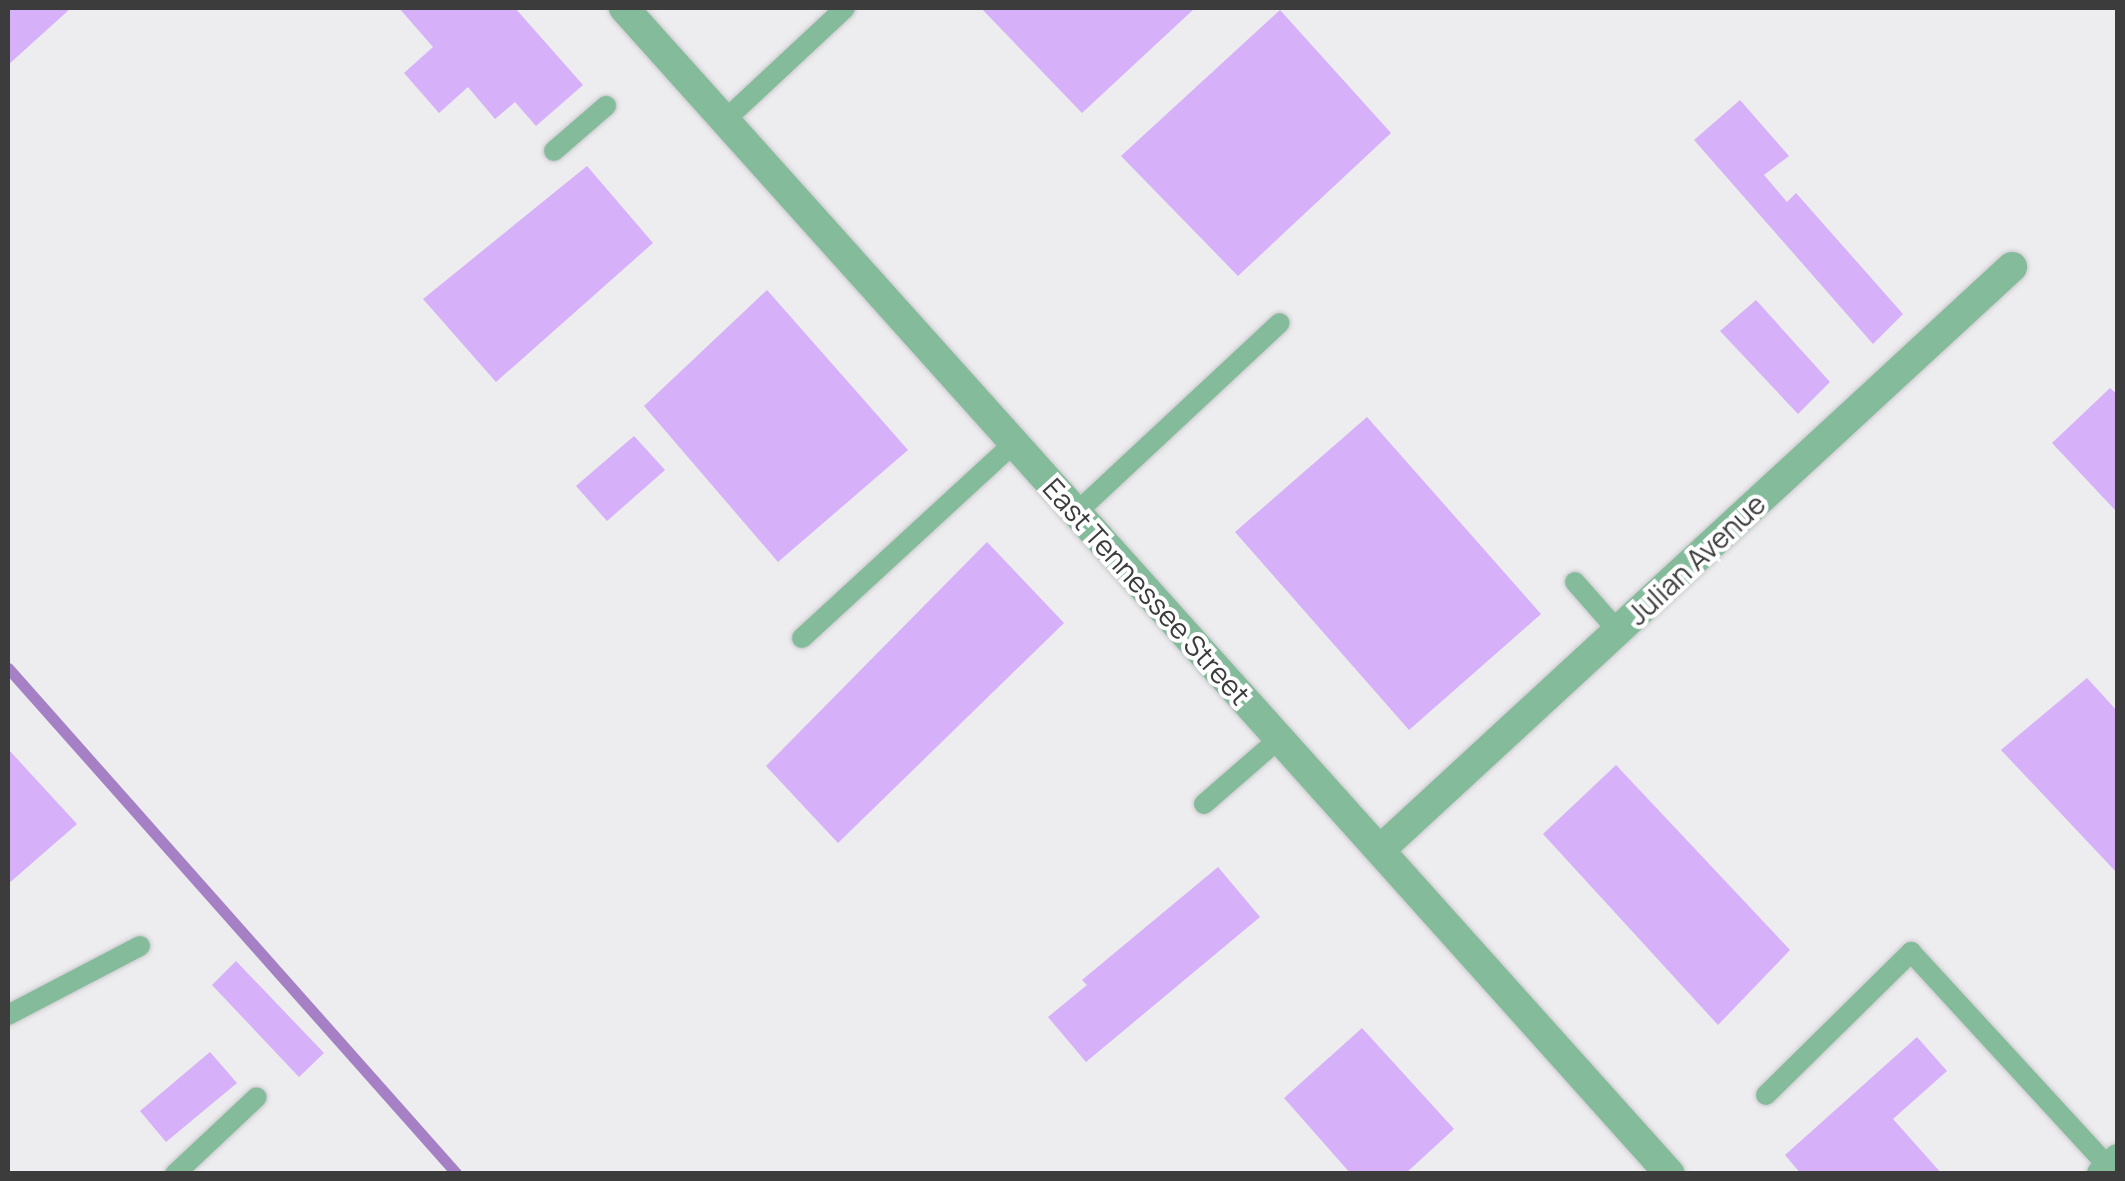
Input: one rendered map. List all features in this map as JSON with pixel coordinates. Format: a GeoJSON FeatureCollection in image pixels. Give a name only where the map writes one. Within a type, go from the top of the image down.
{"type":"FeatureCollection","features":[{"type":"Feature","properties":{"kind":"street","name":"East Tennessee Street"},"geometry":{"type":"LineString","coordinates":[[624,8],[1670,1174]]}},
{"type":"Feature","properties":{"kind":"street","name":"Julian Avenue"},"geometry":{"type":"LineString","coordinates":[[1380,850],[2012,268]]}},
{"type":"Feature","properties":{"kind":"lane"},"geometry":{"type":"LineString","coordinates":[[725,120],[845,8]]}},
{"type":"Feature","properties":{"kind":"lane"},"geometry":{"type":"LineString","coordinates":[[554,152],[606,106]]}},
{"type":"Feature","properties":{"kind":"lane"},"geometry":{"type":"LineString","coordinates":[[1077,512],[1280,323]]}},
{"type":"Feature","properties":{"kind":"lane"},"geometry":{"type":"LineString","coordinates":[[802,638],[1014,443]]}},
{"type":"Feature","properties":{"kind":"lane"},"geometry":{"type":"LineString","coordinates":[[1576,582],[1618,631]]}},
{"type":"Feature","properties":{"kind":"lane"},"geometry":{"type":"LineString","coordinates":[[1204,804],[1280,738]]}},
{"type":"Feature","properties":{"kind":"lane"},"geometry":{"type":"LineString","coordinates":[[8,1015],[140,946]]}},
{"type":"Feature","properties":{"kind":"lane"},"geometry":{"type":"LineString","coordinates":[[1766,1096],[1911,952],[2110,1167]]}},
{"type":"Feature","properties":{"kind":"lane"},"geometry":{"type":"LineString","coordinates":[[175,1174],[257,1098]]}},
{"type":"Feature","properties":{"kind":"building"},"geometry":{"type":"Polygon","coordinates":[[[8,8],[71,8],[8,65],[8,8]]]}},
{"type":"Feature","properties":{"kind":"building"},"geometry":{"type":"Polygon","coordinates":[[[399,8],[515,8],[583,85],[536,126],[515,102],[495,119],[468,87],[439,113],[404,73],[433,47],[399,8]]]}},
{"type":"Feature","properties":{"kind":"building"},"geometry":{"type":"Polygon","coordinates":[[[981,8],[1195,8],[1082,113],[981,8]]]}},
{"type":"Feature","properties":{"kind":"building"},"geometry":{"type":"Polygon","coordinates":[[[1280,10],[1391,133],[1238,276],[1121,156],[1280,10]]]}},
{"type":"Feature","properties":{"kind":"building"},"geometry":{"type":"Polygon","coordinates":[[[1740,100],[1789,156],[1764,175],[1787,202],[1796,193],[1903,314],[1873,344],[1694,140],[1740,100]]]}},
{"type":"Feature","properties":{"kind":"building"},"geometry":{"type":"Polygon","coordinates":[[[587,166],[653,243],[496,382],[423,299],[587,166]]]}},
{"type":"Feature","properties":{"kind":"building"},"geometry":{"type":"Polygon","coordinates":[[[767,290],[908,450],[778,562],[644,406],[767,290]]]}},
{"type":"Feature","properties":{"kind":"building"},"geometry":{"type":"Polygon","coordinates":[[[1756,300],[1830,382],[1798,414],[1720,331],[1756,300]]]}},
{"type":"Feature","properties":{"kind":"building"},"geometry":{"type":"Polygon","coordinates":[[[2110,388],[2118,395],[2115,510],[2052,443],[2110,388]]]}},
{"type":"Feature","properties":{"kind":"building"},"geometry":{"type":"Polygon","coordinates":[[[1367,417],[1541,614],[1409,730],[1235,532],[1367,417]]]}},
{"type":"Feature","properties":{"kind":"building"},"geometry":{"type":"Polygon","coordinates":[[[634,436],[665,470],[607,521],[576,486],[634,436]]]}},
{"type":"Feature","properties":{"kind":"building"},"geometry":{"type":"Polygon","coordinates":[[[987,542],[1064,623],[838,843],[766,766],[987,542]]]}},
{"type":"Feature","properties":{"kind":"building"},"geometry":{"type":"Polygon","coordinates":[[[2087,678],[2118,712],[2118,874],[2001,750],[2087,678]]]}},
{"type":"Feature","properties":{"kind":"building"},"geometry":{"type":"Polygon","coordinates":[[[8,749],[77,824],[8,884],[9,840],[8,749]]]}},
{"type":"Feature","properties":{"kind":"building"},"geometry":{"type":"Polygon","coordinates":[[[1616,765],[1790,950],[1718,1025],[1543,834],[1616,765]]]}},
{"type":"Feature","properties":{"kind":"building"},"geometry":{"type":"Polygon","coordinates":[[[1218,867],[1260,917],[1086,1062],[1048,1017],[1087,985],[1082,980],[1218,867]]]}},
{"type":"Feature","properties":{"kind":"building"},"geometry":{"type":"Polygon","coordinates":[[[236,961],[324,1053],[299,1077],[212,985],[236,961]]]}},
{"type":"Feature","properties":{"kind":"building"},"geometry":{"type":"Polygon","coordinates":[[[1362,1028],[1454,1129],[1405,1174],[1351,1174],[1284,1098],[1362,1028]]]}},
{"type":"Feature","properties":{"kind":"building"},"geometry":{"type":"Polygon","coordinates":[[[1917,1037],[1947,1071],[1893,1119],[1942,1174],[1801,1174],[1785,1155],[1917,1037]]]}},
{"type":"Feature","properties":{"kind":"building"},"geometry":{"type":"Polygon","coordinates":[[[210,1052],[237,1083],[166,1142],[140,1111],[210,1052]]]}},
{"type":"Feature","properties":{"kind":"waterway"},"geometry":{"type":"LineString","coordinates":[[8,668],[457,1174]]}}]}
